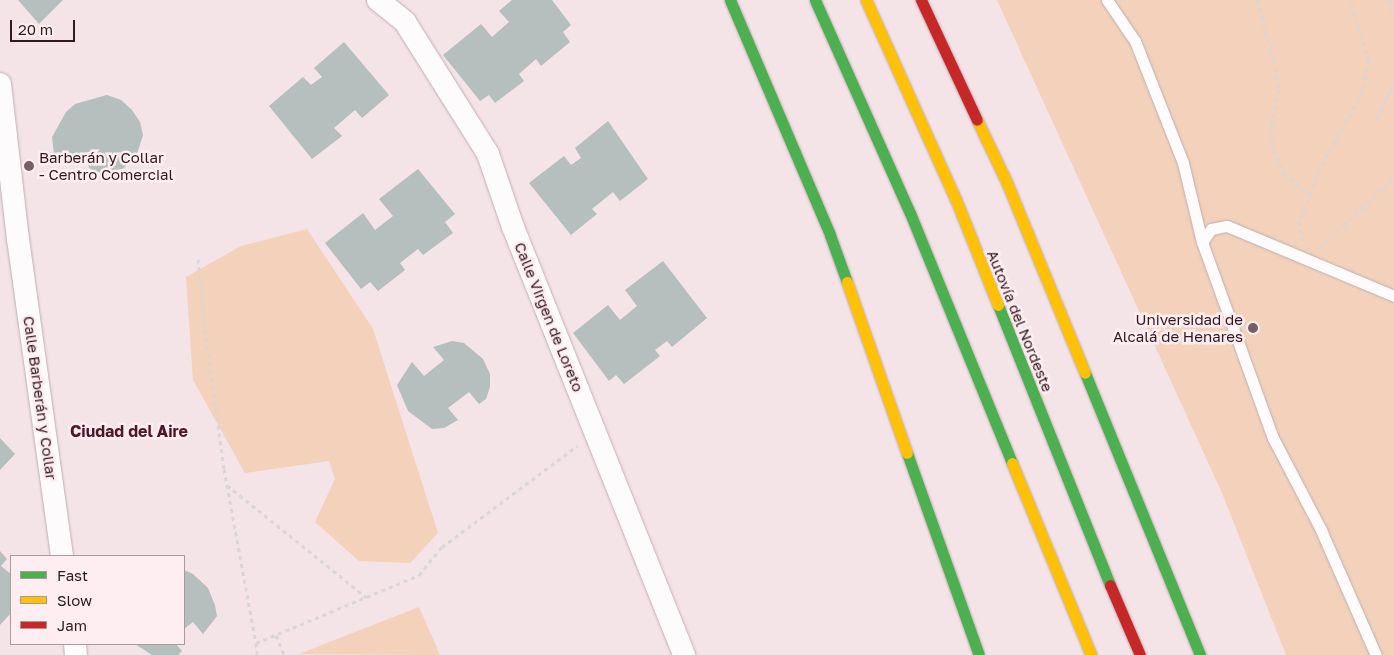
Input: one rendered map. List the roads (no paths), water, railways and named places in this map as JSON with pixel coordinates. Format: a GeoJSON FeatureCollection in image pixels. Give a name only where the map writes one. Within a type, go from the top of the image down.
{"type":"FeatureCollection","features":[{"type":"Feature","properties":{"kind":"highway"},"geometry":{"type":"LineString","coordinates":[[730,0],[830,235],[979,655]]}},
{"type":"Feature","properties":{"kind":"highway"},"geometry":{"type":"LineString","coordinates":[[815,0],[910,213],[1091,655]]}},
{"type":"Feature","properties":{"kind":"highway","name":"Autovía del Nordeste"},"geometry":{"type":"LineString","coordinates":[[866,0],[956,200],[1077,506],[1140,655]]}},
{"type":"Feature","properties":{"kind":"highway"},"geometry":{"type":"LineString","coordinates":[[921,0],[1007,183],[1200,655]]}},
{"type":"Feature","properties":{"kind":"street","name":"Calle Virgen de Loreto"},"geometry":{"type":"LineString","coordinates":[[378,0],[404,22],[488,154],[513,227],[684,655]]}},
{"type":"Feature","properties":{"kind":"street","name":"Calle Barberán y Collar"},"geometry":{"type":"LineString","coordinates":[[0,84],[9,240],[62,555]]}},
{"type":"Feature","properties":{"kind":"lane"},"geometry":{"type":"LineString","coordinates":[[1107,0],[1135,41],[1179,154],[1202,242],[1273,438],[1321,530],[1376,655]]}},
{"type":"Feature","properties":{"kind":"lane"},"geometry":{"type":"LineString","coordinates":[[1202,242],[1210,230],[1227,226],[1394,296]]}},
{"type":"Feature","properties":{"kind":"place","name":"Barberán y Collar - Centro Comercial"},"geometry":{"type":"Point","coordinates":[29,166]}},
{"type":"Feature","properties":{"kind":"place","name":"Universidad de Alcalá de Henares"},"geometry":{"type":"Point","coordinates":[1253,328]}},
{"type":"Feature","properties":{"kind":"district","name":"Ciudad del Aire"},"geometry":{"type":"Point","coordinates":[129,431]}}]}
